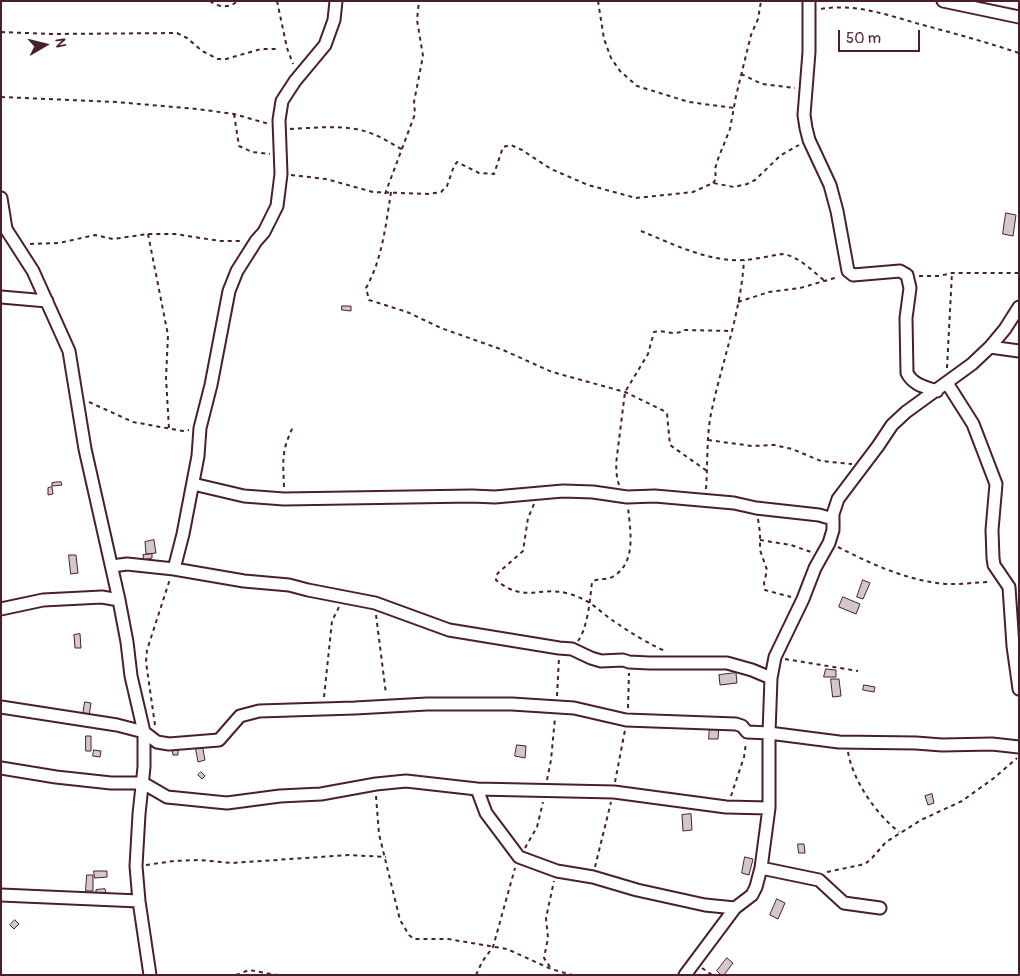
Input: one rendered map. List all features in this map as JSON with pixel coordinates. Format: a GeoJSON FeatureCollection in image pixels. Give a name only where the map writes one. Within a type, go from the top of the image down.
{"type":"FeatureCollection","features":[{"type":"Feature","properties":{"kind":"street"},"geometry":{"type":"LineString","coordinates":[[174,568],[193,484],[200,428],[211,385],[229,291],[237,271],[264,232],[277,206],[281,187],[279,120],[282,101],[299,76],[325,45],[334,20],[336,1]]}},
{"type":"Feature","properties":{"kind":"street"},"geometry":{"type":"LineString","coordinates":[[943,1],[1019,17]]}},
{"type":"Feature","properties":{"kind":"street"},"geometry":{"type":"LineString","coordinates":[[809,6],[804,115],[810,140],[830,185],[839,220],[844,257],[848,271],[850,275],[900,271],[907,275],[910,288],[906,318],[908,373],[910,379],[916,384],[942,387],[973,424],[984,456],[995,478],[992,558],[994,565],[1009,587],[1013,646],[1019,689]]}},
{"type":"Feature","properties":{"kind":"street"},"geometry":{"type":"LineString","coordinates":[[1,198],[2,216],[6,229],[33,270],[69,351],[85,449],[119,600],[131,676],[144,732],[144,767],[136,866],[139,902],[150,975]]}},
{"type":"Feature","properties":{"kind":"street"},"geometry":{"type":"LineString","coordinates":[[1,297],[47,301]]}},
{"type":"Feature","properties":{"kind":"street"},"geometry":{"type":"LineString","coordinates":[[685,975],[735,908],[752,895],[756,887],[761,868],[769,808],[771,678],[775,657],[803,599],[815,568],[829,543],[833,530],[834,508],[838,499],[892,425],[906,412],[972,364],[1005,329],[1019,307]]}},
{"type":"Feature","properties":{"kind":"street"},"geometry":{"type":"LineString","coordinates":[[990,347],[1019,351]]}},
{"type":"Feature","properties":{"kind":"street"},"geometry":{"type":"LineString","coordinates":[[193,484],[244,496],[284,499],[495,497],[543,492],[593,492],[627,497],[654,496],[734,503],[756,508],[818,515],[833,519]]}},
{"type":"Feature","properties":{"kind":"street"},"geometry":{"type":"LineString","coordinates":[[112,566],[127,564],[174,568],[271,585],[289,585],[375,602],[449,630],[572,649],[597,660],[726,663],[752,670],[771,678]]}},
{"type":"Feature","properties":{"kind":"street"},"geometry":{"type":"LineString","coordinates":[[1,609],[43,600],[102,597],[119,600]]}},
{"type":"Feature","properties":{"kind":"street"},"geometry":{"type":"LineString","coordinates":[[1,707],[59,717],[104,722],[144,732],[157,742],[169,744],[219,740],[240,716],[259,710],[455,703],[512,704],[581,709],[626,720],[736,724],[742,726],[747,732],[846,742],[992,744],[1019,748]]}},
{"type":"Feature","properties":{"kind":"street"},"geometry":{"type":"LineString","coordinates":[[1,768],[93,781],[142,783],[167,797],[227,803],[280,796],[321,794],[376,784],[406,781],[477,789],[614,792],[726,807],[769,808]]}},
{"type":"Feature","properties":{"kind":"street"},"geometry":{"type":"LineString","coordinates":[[477,789],[486,813],[518,857],[556,871],[593,877],[637,890],[705,905],[735,908]]}},
{"type":"Feature","properties":{"kind":"street"},"geometry":{"type":"LineString","coordinates":[[761,868],[814,878],[822,881],[844,903],[853,906],[880,908]]}},
{"type":"Feature","properties":{"kind":"street"},"geometry":{"type":"LineString","coordinates":[[1,895],[139,902]]}},
{"type":"Feature","properties":{"kind":"path"},"geometry":{"type":"LineString","coordinates":[[210,1],[214,4],[232,6],[237,1]]}},
{"type":"Feature","properties":{"kind":"path"},"geometry":{"type":"LineString","coordinates":[[277,1],[287,48],[299,76]]}},
{"type":"Feature","properties":{"kind":"path"},"geometry":{"type":"LineString","coordinates":[[385,194],[415,114],[414,102],[423,56],[417,20],[419,1]]}},
{"type":"Feature","properties":{"kind":"path"},"geometry":{"type":"LineString","coordinates":[[598,1],[604,39],[611,58],[620,71],[637,86],[689,102],[734,108]]}},
{"type":"Feature","properties":{"kind":"path"},"geometry":{"type":"LineString","coordinates":[[713,183],[716,179],[715,169],[718,159],[730,129],[741,74],[751,35],[758,19],[761,1]]}},
{"type":"Feature","properties":{"kind":"path"},"geometry":{"type":"LineString","coordinates":[[809,6],[879,12],[979,39],[1019,53]]}},
{"type":"Feature","properties":{"kind":"path"},"geometry":{"type":"LineString","coordinates":[[1,32],[52,34],[177,33],[187,38],[202,51],[221,59],[261,49],[277,49]]}},
{"type":"Feature","properties":{"kind":"path"},"geometry":{"type":"LineString","coordinates":[[741,74],[762,84],[794,87],[796,90]]}},
{"type":"Feature","properties":{"kind":"path"},"geometry":{"type":"LineString","coordinates":[[1,97],[116,102],[197,109],[234,114],[270,124],[279,130],[333,127],[361,130],[383,139],[402,150]]}},
{"type":"Feature","properties":{"kind":"path"},"geometry":{"type":"LineString","coordinates":[[234,114],[237,144],[239,146],[252,152],[280,154]]}},
{"type":"Feature","properties":{"kind":"path"},"geometry":{"type":"LineString","coordinates":[[281,174],[326,178],[385,194],[391,192],[429,194],[441,192],[446,186],[457,162],[479,173],[493,175],[503,147],[511,145],[562,175],[598,189],[636,198],[692,192],[713,183],[734,187],[746,184],[755,180],[781,155],[810,140]]}},
{"type":"Feature","properties":{"kind":"path"},"geometry":{"type":"LineString","coordinates":[[391,192],[380,248],[372,277],[366,288],[368,300],[407,312],[450,332],[534,363],[552,372],[625,392],[664,411],[670,445],[708,471]]}},
{"type":"Feature","properties":{"kind":"path"},"geometry":{"type":"LineString","coordinates":[[641,231],[696,253],[744,260],[788,254],[825,280]]}},
{"type":"Feature","properties":{"kind":"path"},"geometry":{"type":"LineString","coordinates":[[17,246],[59,243],[95,235],[113,239],[148,234],[175,234],[220,241],[256,241]]}},
{"type":"Feature","properties":{"kind":"path"},"geometry":{"type":"LineString","coordinates":[[148,234],[168,335],[166,378],[169,429]]}},
{"type":"Feature","properties":{"kind":"path"},"geometry":{"type":"LineString","coordinates":[[705,501],[711,410],[733,331],[744,260]]}},
{"type":"Feature","properties":{"kind":"path"},"geometry":{"type":"LineString","coordinates":[[907,275],[938,276],[952,273],[1019,273]]}},
{"type":"Feature","properties":{"kind":"path"},"geometry":{"type":"LineString","coordinates":[[942,387],[952,273]]}},
{"type":"Feature","properties":{"kind":"path"},"geometry":{"type":"LineString","coordinates":[[738,302],[769,292],[800,288],[850,275]]}},
{"type":"Feature","properties":{"kind":"path"},"geometry":{"type":"LineString","coordinates":[[572,649],[582,636],[586,624],[593,580],[614,576],[622,570],[630,554],[627,497],[618,482],[616,472],[625,392],[648,354],[652,337],[656,331],[676,334],[684,330],[733,331]]}},
{"type":"Feature","properties":{"kind":"path"},"geometry":{"type":"LineString","coordinates":[[75,396],[133,422],[183,431],[200,428]]}},
{"type":"Feature","properties":{"kind":"path"},"geometry":{"type":"LineString","coordinates":[[284,499],[283,455],[294,425]]}},
{"type":"Feature","properties":{"kind":"path"},"geometry":{"type":"LineString","coordinates":[[708,440],[792,449],[821,462],[865,464]]}},
{"type":"Feature","properties":{"kind":"path"},"geometry":{"type":"LineString","coordinates":[[543,492],[528,518],[523,551],[504,567],[495,578],[503,586],[524,594],[568,593],[589,601],[617,624],[669,653]]}},
{"type":"Feature","properties":{"kind":"path"},"geometry":{"type":"LineString","coordinates":[[756,508],[760,550],[767,570],[764,583],[765,590],[803,599]]}},
{"type":"Feature","properties":{"kind":"path"},"geometry":{"type":"LineString","coordinates":[[760,540],[791,545],[822,557]]}},
{"type":"Feature","properties":{"kind":"path"},"geometry":{"type":"LineString","coordinates":[[829,543],[875,566],[910,577],[938,583],[1006,582]]}},
{"type":"Feature","properties":{"kind":"path"},"geometry":{"type":"LineString","coordinates":[[157,742],[146,662],[147,650],[174,568]]}},
{"type":"Feature","properties":{"kind":"path"},"geometry":{"type":"LineString","coordinates":[[323,709],[332,621],[337,609],[347,597]]}},
{"type":"Feature","properties":{"kind":"path"},"geometry":{"type":"LineString","coordinates":[[375,602],[379,644],[386,684],[386,706]]}},
{"type":"Feature","properties":{"kind":"path"},"geometry":{"type":"LineString","coordinates":[[476,975],[482,962],[494,946],[518,857],[537,827],[551,760],[559,648]]}},
{"type":"Feature","properties":{"kind":"path"},"geometry":{"type":"LineString","coordinates":[[775,657],[858,671]]}},
{"type":"Feature","properties":{"kind":"path"},"geometry":{"type":"LineString","coordinates":[[593,877],[614,792],[629,698],[629,662]]}},
{"type":"Feature","properties":{"kind":"path"},"geometry":{"type":"LineString","coordinates":[[726,807],[736,785],[744,757],[747,732]]}},
{"type":"Feature","properties":{"kind":"path"},"geometry":{"type":"LineString","coordinates":[[846,742],[855,777],[866,796],[892,827],[900,833]]}},
{"type":"Feature","properties":{"kind":"path"},"geometry":{"type":"LineString","coordinates":[[814,878],[827,872],[865,864],[886,842],[921,820],[962,801],[1019,757]]}},
{"type":"Feature","properties":{"kind":"path"},"geometry":{"type":"LineString","coordinates":[[376,784],[379,834],[400,920],[409,935],[414,939],[448,939],[507,949],[552,969],[572,975]]}},
{"type":"Feature","properties":{"kind":"path"},"geometry":{"type":"LineString","coordinates":[[136,866],[199,860],[232,863],[349,855],[386,857]]}},
{"type":"Feature","properties":{"kind":"path"},"geometry":{"type":"LineString","coordinates":[[552,969],[544,958],[548,938],[546,918],[556,871]]}},
{"type":"Feature","properties":{"kind":"path"},"geometry":{"type":"LineString","coordinates":[[236,975],[249,970],[278,975]]}},
{"type":"Feature","properties":{"kind":"building"},"geometry":{"type":"Polygon","coordinates":[[[1006,213],[1016,215],[1013,236],[1003,234],[1006,213]]]}},
{"type":"Feature","properties":{"kind":"building"},"geometry":{"type":"Polygon","coordinates":[[[342,306],[351,306],[351,311],[342,310],[342,306]]]}},
{"type":"Feature","properties":{"kind":"building"},"geometry":{"type":"Polygon","coordinates":[[[61,482],[62,485],[52,486],[52,483],[61,482]]]}},
{"type":"Feature","properties":{"kind":"building"},"geometry":{"type":"Polygon","coordinates":[[[52,487],[53,494],[48,495],[48,488],[52,487]]]}},
{"type":"Feature","properties":{"kind":"building"},"geometry":{"type":"Polygon","coordinates":[[[154,540],[156,553],[146,554],[145,542],[154,540]]]}},
{"type":"Feature","properties":{"kind":"building"},"geometry":{"type":"Polygon","coordinates":[[[152,554],[152,558],[144,560],[143,555],[152,554]]]}},
{"type":"Feature","properties":{"kind":"building"},"geometry":{"type":"Polygon","coordinates":[[[69,555],[76,555],[78,573],[71,574],[69,555]]]}},
{"type":"Feature","properties":{"kind":"building"},"geometry":{"type":"Polygon","coordinates":[[[863,580],[870,583],[863,599],[857,597],[863,580]]]}},
{"type":"Feature","properties":{"kind":"building"},"geometry":{"type":"Polygon","coordinates":[[[843,597],[860,604],[856,614],[839,607],[843,597]]]}},
{"type":"Feature","properties":{"kind":"building"},"geometry":{"type":"Polygon","coordinates":[[[80,634],[81,648],[75,648],[74,635],[80,634]]]}},
{"type":"Feature","properties":{"kind":"building"},"geometry":{"type":"Polygon","coordinates":[[[826,669],[836,670],[836,677],[824,677],[826,669]]]}},
{"type":"Feature","properties":{"kind":"building"},"geometry":{"type":"Polygon","coordinates":[[[736,673],[737,683],[720,685],[719,675],[736,673]]]}},
{"type":"Feature","properties":{"kind":"building"},"geometry":{"type":"Polygon","coordinates":[[[831,679],[839,679],[841,696],[833,697],[831,679]]]}},
{"type":"Feature","properties":{"kind":"building"},"geometry":{"type":"Polygon","coordinates":[[[864,685],[875,687],[874,692],[863,690],[864,685]]]}},
{"type":"Feature","properties":{"kind":"building"},"geometry":{"type":"Polygon","coordinates":[[[85,702],[91,703],[89,716],[83,715],[85,702]]]}},
{"type":"Feature","properties":{"kind":"building"},"geometry":{"type":"Polygon","coordinates":[[[710,724],[719,724],[718,739],[709,739],[710,724]]]}},
{"type":"Feature","properties":{"kind":"building"},"geometry":{"type":"Polygon","coordinates":[[[86,736],[91,736],[91,751],[86,751],[86,736]]]}},
{"type":"Feature","properties":{"kind":"building"},"geometry":{"type":"Polygon","coordinates":[[[202,744],[205,760],[198,762],[195,746],[202,744]]]}},
{"type":"Feature","properties":{"kind":"building"},"geometry":{"type":"Polygon","coordinates":[[[517,745],[526,746],[525,758],[515,756],[517,745]]]}},
{"type":"Feature","properties":{"kind":"building"},"geometry":{"type":"Polygon","coordinates":[[[178,747],[178,755],[173,755],[172,748],[178,747]]]}},
{"type":"Feature","properties":{"kind":"building"},"geometry":{"type":"Polygon","coordinates":[[[94,750],[101,751],[100,757],[93,756],[94,750]]]}},
{"type":"Feature","properties":{"kind":"building"},"geometry":{"type":"Polygon","coordinates":[[[201,772],[205,776],[202,779],[198,775],[201,772]]]}},
{"type":"Feature","properties":{"kind":"building"},"geometry":{"type":"Polygon","coordinates":[[[932,794],[934,803],[928,805],[925,796],[932,794]]]}},
{"type":"Feature","properties":{"kind":"building"},"geometry":{"type":"Polygon","coordinates":[[[691,814],[692,830],[683,831],[682,815],[691,814]]]}},
{"type":"Feature","properties":{"kind":"building"},"geometry":{"type":"Polygon","coordinates":[[[798,844],[804,844],[805,853],[799,853],[798,844]]]}},
{"type":"Feature","properties":{"kind":"building"},"geometry":{"type":"Polygon","coordinates":[[[745,857],[753,859],[749,875],[742,873],[745,857]]]}},
{"type":"Feature","properties":{"kind":"building"},"geometry":{"type":"Polygon","coordinates":[[[94,871],[107,871],[107,877],[95,878],[94,871]]]}},
{"type":"Feature","properties":{"kind":"building"},"geometry":{"type":"Polygon","coordinates":[[[87,875],[93,875],[93,891],[86,891],[87,875]]]}},
{"type":"Feature","properties":{"kind":"building"},"geometry":{"type":"Polygon","coordinates":[[[105,889],[106,893],[96,894],[96,890],[105,889]]]}},
{"type":"Feature","properties":{"kind":"building"},"geometry":{"type":"Polygon","coordinates":[[[777,899],[785,903],[778,919],[770,915],[777,899]]]}},
{"type":"Feature","properties":{"kind":"building"},"geometry":{"type":"Polygon","coordinates":[[[15,920],[19,924],[14,929],[10,925],[15,920]]]}},
{"type":"Feature","properties":{"kind":"building"},"geometry":{"type":"Polygon","coordinates":[[[727,958],[733,963],[724,975],[721,975],[717,971],[727,958]]]}}]}
